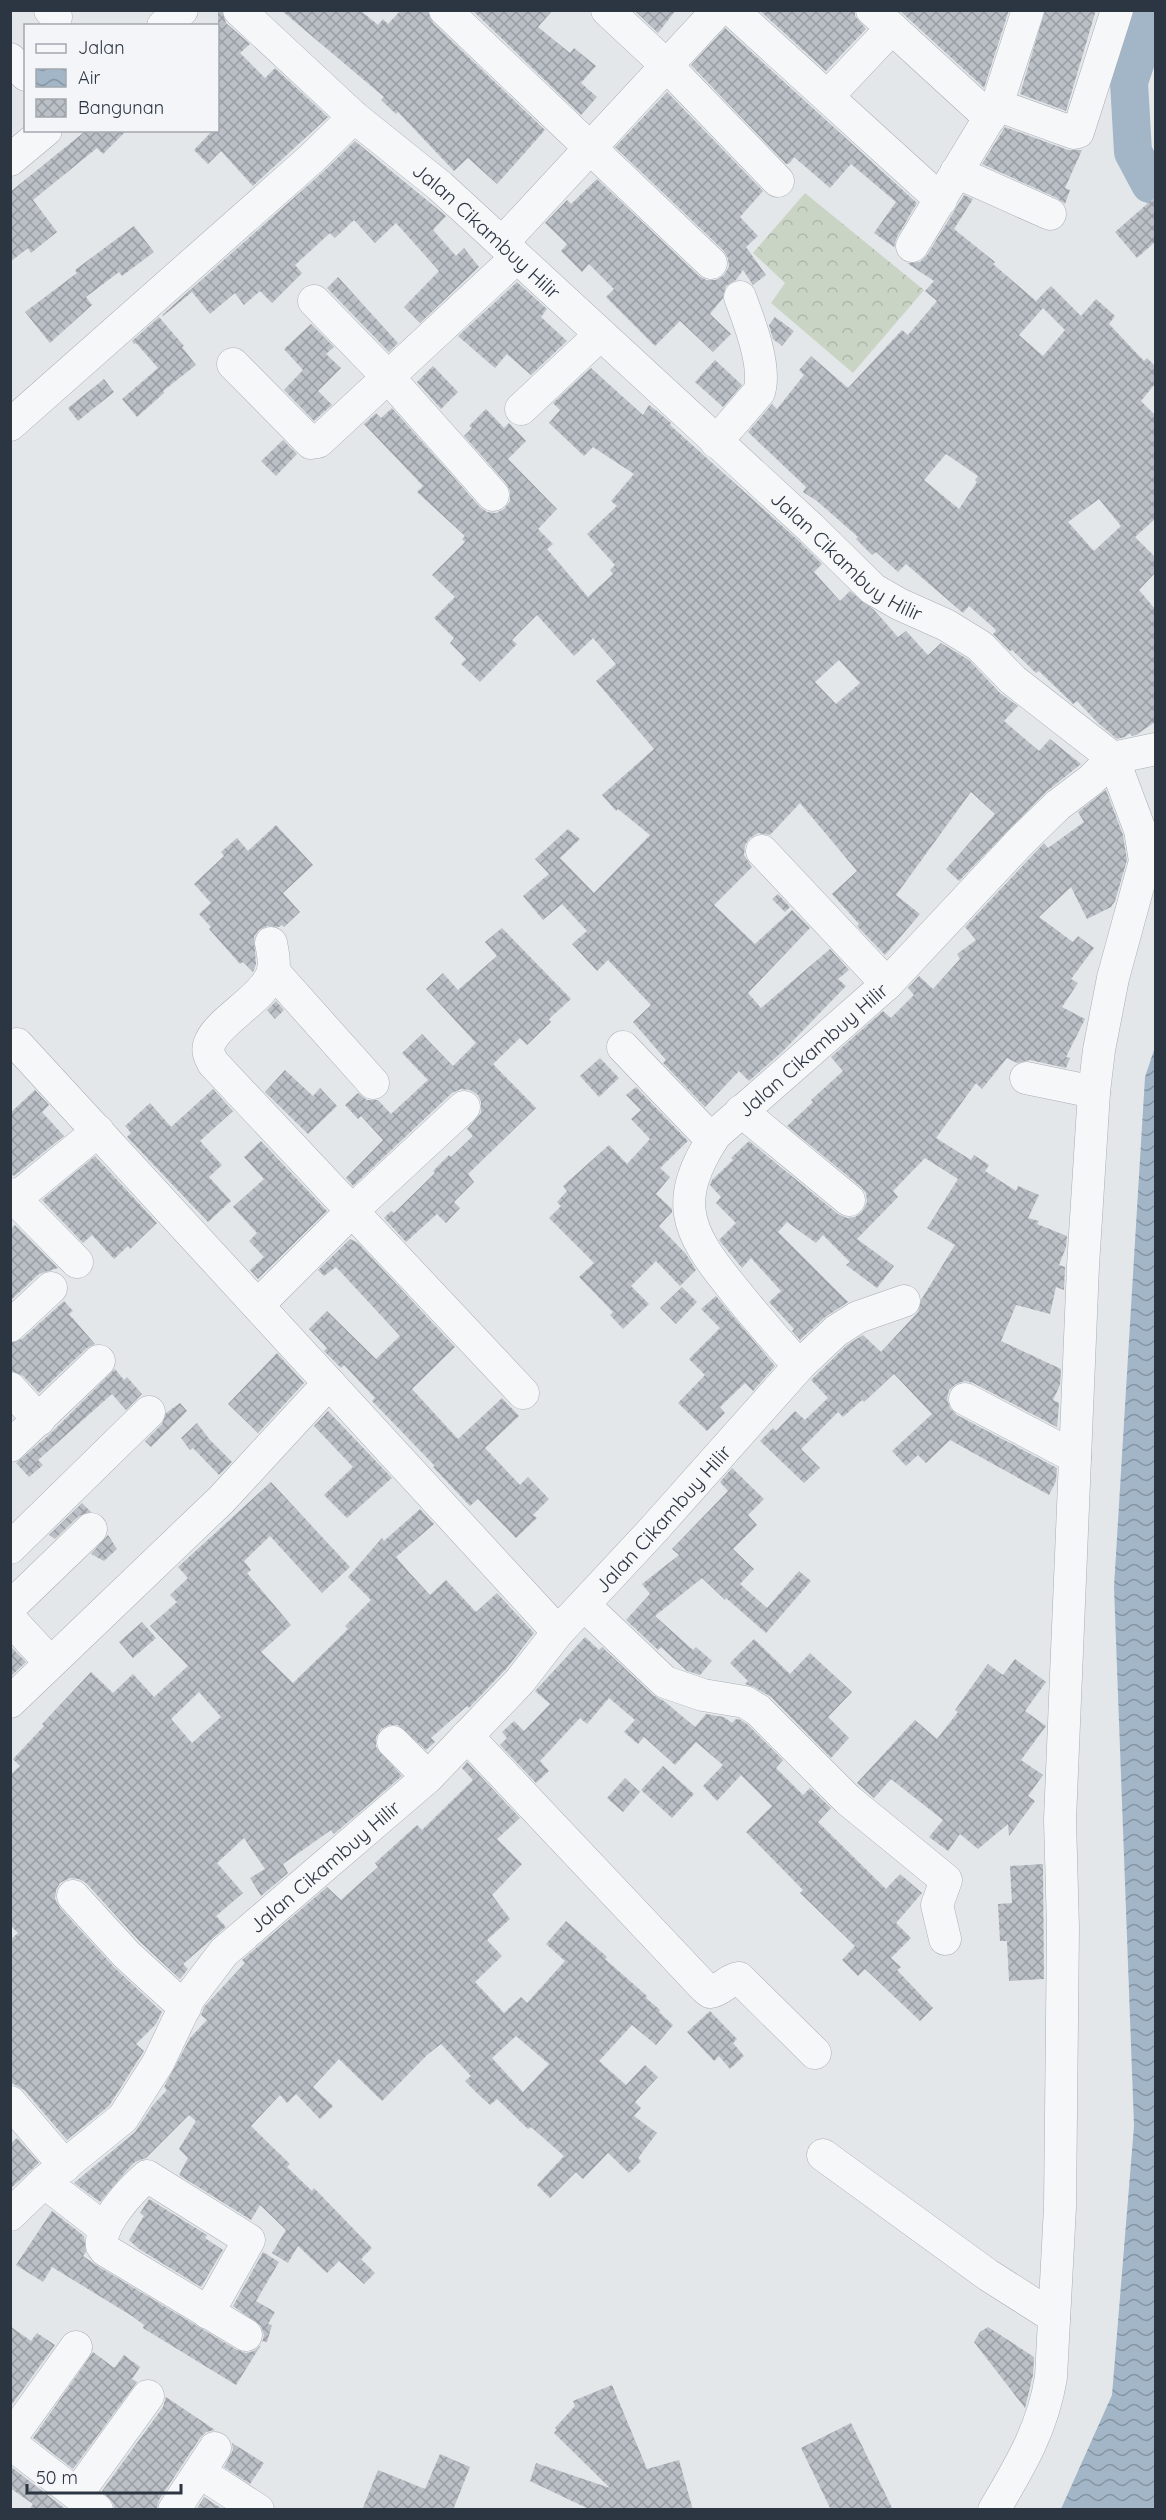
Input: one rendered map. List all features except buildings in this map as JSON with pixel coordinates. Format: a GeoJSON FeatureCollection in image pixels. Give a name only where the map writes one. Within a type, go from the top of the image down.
{"type":"FeatureCollection","features":[{"type":"Feature","properties":{"kind":"street"},"geometry":{"type":"LineString","coordinates":[[165,24],[182,10]]}},
{"type":"Feature","properties":{"kind":"street","name":"Jalan Cikambuy Hilir"},"geometry":{"type":"LineString","coordinates":[[10,2215],[123,2118],[158,2063],[189,1998],[224,1952],[428,1778],[520,1681],[558,1632],[800,1366],[707,1257],[694,1233],[690,1218],[691,1186],[695,1170],[712,1140],[741,1111],[887,984],[1021,841],[1058,805],[1091,780],[1113,758],[1013,680],[980,646],[946,625],[899,604],[873,589],[440,186],[354,117],[239,10]]}},
{"type":"Feature","properties":{"kind":"street"},"geometry":{"type":"LineString","coordinates":[[445,10],[711,263]]}},
{"type":"Feature","properties":{"kind":"street"},"geometry":{"type":"LineString","coordinates":[[607,10],[660,59],[778,182]]}},
{"type":"Feature","properties":{"kind":"street"},"geometry":{"type":"LineString","coordinates":[[660,59],[695,10]]}},
{"type":"Feature","properties":{"kind":"street"},"geometry":{"type":"LineString","coordinates":[[233,364],[311,443],[326,437],[388,377],[502,243],[581,141],[660,59],[718,10]]}},
{"type":"Feature","properties":{"kind":"street"},"geometry":{"type":"LineString","coordinates":[[732,10],[941,200]]}},
{"type":"Feature","properties":{"kind":"street"},"geometry":{"type":"LineString","coordinates":[[828,96],[882,20],[993,111],[1074,133],[1078,132],[1117,10]]}},
{"type":"Feature","properties":{"kind":"street"},"geometry":{"type":"LineString","coordinates":[[912,246],[993,111],[1019,15]]}},
{"type":"Feature","properties":{"kind":"street"},"geometry":{"type":"LineString","coordinates":[[10,58],[24,73]]}},
{"type":"Feature","properties":{"kind":"street"},"geometry":{"type":"LineString","coordinates":[[10,424],[303,165],[354,117]]}},
{"type":"Feature","properties":{"kind":"street"},"geometry":{"type":"LineString","coordinates":[[10,160],[44,132]]}},
{"type":"Feature","properties":{"kind":"street"},"geometry":{"type":"LineString","coordinates":[[956,172],[1050,214]]}},
{"type":"Feature","properties":{"kind":"street"},"geometry":{"type":"LineString","coordinates":[[716,442],[759,392],[762,382],[751,327],[740,297]]}},
{"type":"Feature","properties":{"kind":"street"},"geometry":{"type":"LineString","coordinates":[[314,301],[388,377],[493,495]]}},
{"type":"Feature","properties":{"kind":"street"},"geometry":{"type":"LineString","coordinates":[[521,409],[600,335]]}},
{"type":"Feature","properties":{"kind":"street"},"geometry":{"type":"LineString","coordinates":[[994,2510],[1039,2428],[1051,2377],[1060,2207],[1063,1928],[1059,1858],[1060,1820],[1083,1266],[1094,1092],[1099,1050],[1113,978],[1145,861],[1140,830],[1113,758],[1155,749]]}},
{"type":"Feature","properties":{"kind":"street"},"geometry":{"type":"LineString","coordinates":[[762,851],[887,984]]}},
{"type":"Feature","properties":{"kind":"street"},"geometry":{"type":"LineString","coordinates":[[373,1083],[272,957],[248,1004],[214,1036],[209,1046],[209,1055],[213,1063],[523,1393]]}},
{"type":"Feature","properties":{"kind":"street"},"geometry":{"type":"LineString","coordinates":[[17,1044],[558,1632]]}},
{"type":"Feature","properties":{"kind":"street"},"geometry":{"type":"LineString","coordinates":[[623,1047],[712,1140]]}},
{"type":"Feature","properties":{"kind":"street"},"geometry":{"type":"LineString","coordinates":[[1026,1078],[1094,1092]]}},
{"type":"Feature","properties":{"kind":"street"},"geometry":{"type":"LineString","coordinates":[[258,1305],[353,1210],[464,1107]]}},
{"type":"Feature","properties":{"kind":"street"},"geometry":{"type":"LineString","coordinates":[[741,1111],[849,1200]]}},
{"type":"Feature","properties":{"kind":"street"},"geometry":{"type":"LineString","coordinates":[[77,1262],[12,1198],[98,1131]]}},
{"type":"Feature","properties":{"kind":"street"},"geometry":{"type":"LineString","coordinates":[[10,1326],[51,1288]]}},
{"type":"Feature","properties":{"kind":"street"},"geometry":{"type":"LineString","coordinates":[[800,1366],[836,1331],[858,1317],[904,1301]]}},
{"type":"Feature","properties":{"kind":"street"},"geometry":{"type":"LineString","coordinates":[[10,1446],[99,1361]]}},
{"type":"Feature","properties":{"kind":"street"},"geometry":{"type":"LineString","coordinates":[[10,1702],[222,1498],[329,1383]]}},
{"type":"Feature","properties":{"kind":"street"},"geometry":{"type":"LineString","coordinates":[[10,1388],[39,1420]]}},
{"type":"Feature","properties":{"kind":"street"},"geometry":{"type":"LineString","coordinates":[[965,1399],[1075,1457]]}},
{"type":"Feature","properties":{"kind":"street"},"geometry":{"type":"LineString","coordinates":[[10,1548],[149,1412]]}},
{"type":"Feature","properties":{"kind":"street"},"geometry":{"type":"LineString","coordinates":[[10,1607],[91,1529]]}},
{"type":"Feature","properties":{"kind":"street"},"geometry":{"type":"LineString","coordinates":[[584,1605],[665,1682],[703,1695],[745,1702],[758,1710],[848,1800],[946,1880],[937,1905],[945,1939]]}},
{"type":"Feature","properties":{"kind":"street"},"geometry":{"type":"LineString","coordinates":[[10,1619],[50,1662]]}},
{"type":"Feature","properties":{"kind":"street"},"geometry":{"type":"LineString","coordinates":[[467,1736],[705,1988],[710,1992],[714,1991],[733,1978],[739,1978],[815,2053]]}},
{"type":"Feature","properties":{"kind":"street"},"geometry":{"type":"LineString","coordinates":[[393,1742],[428,1778]]}},
{"type":"Feature","properties":{"kind":"street"},"geometry":{"type":"LineString","coordinates":[[73,1896],[127,1955],[185,2007]]}},
{"type":"Feature","properties":{"kind":"street"},"geometry":{"type":"LineString","coordinates":[[10,2102],[55,2174],[105,2229]]}},
{"type":"Feature","properties":{"kind":"street"},"geometry":{"type":"LineString","coordinates":[[823,2155],[988,2275],[1054,2317]]}},
{"type":"Feature","properties":{"kind":"street"},"geometry":{"type":"LineString","coordinates":[[208,2313],[249,2240],[155,2173],[132,2189],[105,2229],[101,2242],[105,2250],[208,2313],[246,2335]]}},
{"type":"Feature","properties":{"kind":"street"},"geometry":{"type":"LineString","coordinates":[[76,2347],[10,2441],[87,2502],[148,2396]]}},
{"type":"Feature","properties":{"kind":"street"},"geometry":{"type":"LineString","coordinates":[[174,2510],[208,2461],[258,2510]]}},
{"type":"Feature","properties":{"kind":"green space"},"geometry":{"type":"Polygon","coordinates":[[[805,193],[924,290],[853,373],[771,303],[785,283],[753,253],[805,193]]]}},
{"type":"Feature","properties":{"kind":"water"},"geometry":{"type":"Polygon","coordinates":[[[1155,1047],[1155,2509],[1061,2509],[1112,2395],[1134,2126],[1114,1587],[1145,1077],[1155,1047]]]}},
{"type":"Feature","properties":{"kind":"waterway"},"geometry":{"type":"LineString","coordinates":[[1153,10],[1129,82],[1133,152],[1150,184],[1156,186]]}}]}
